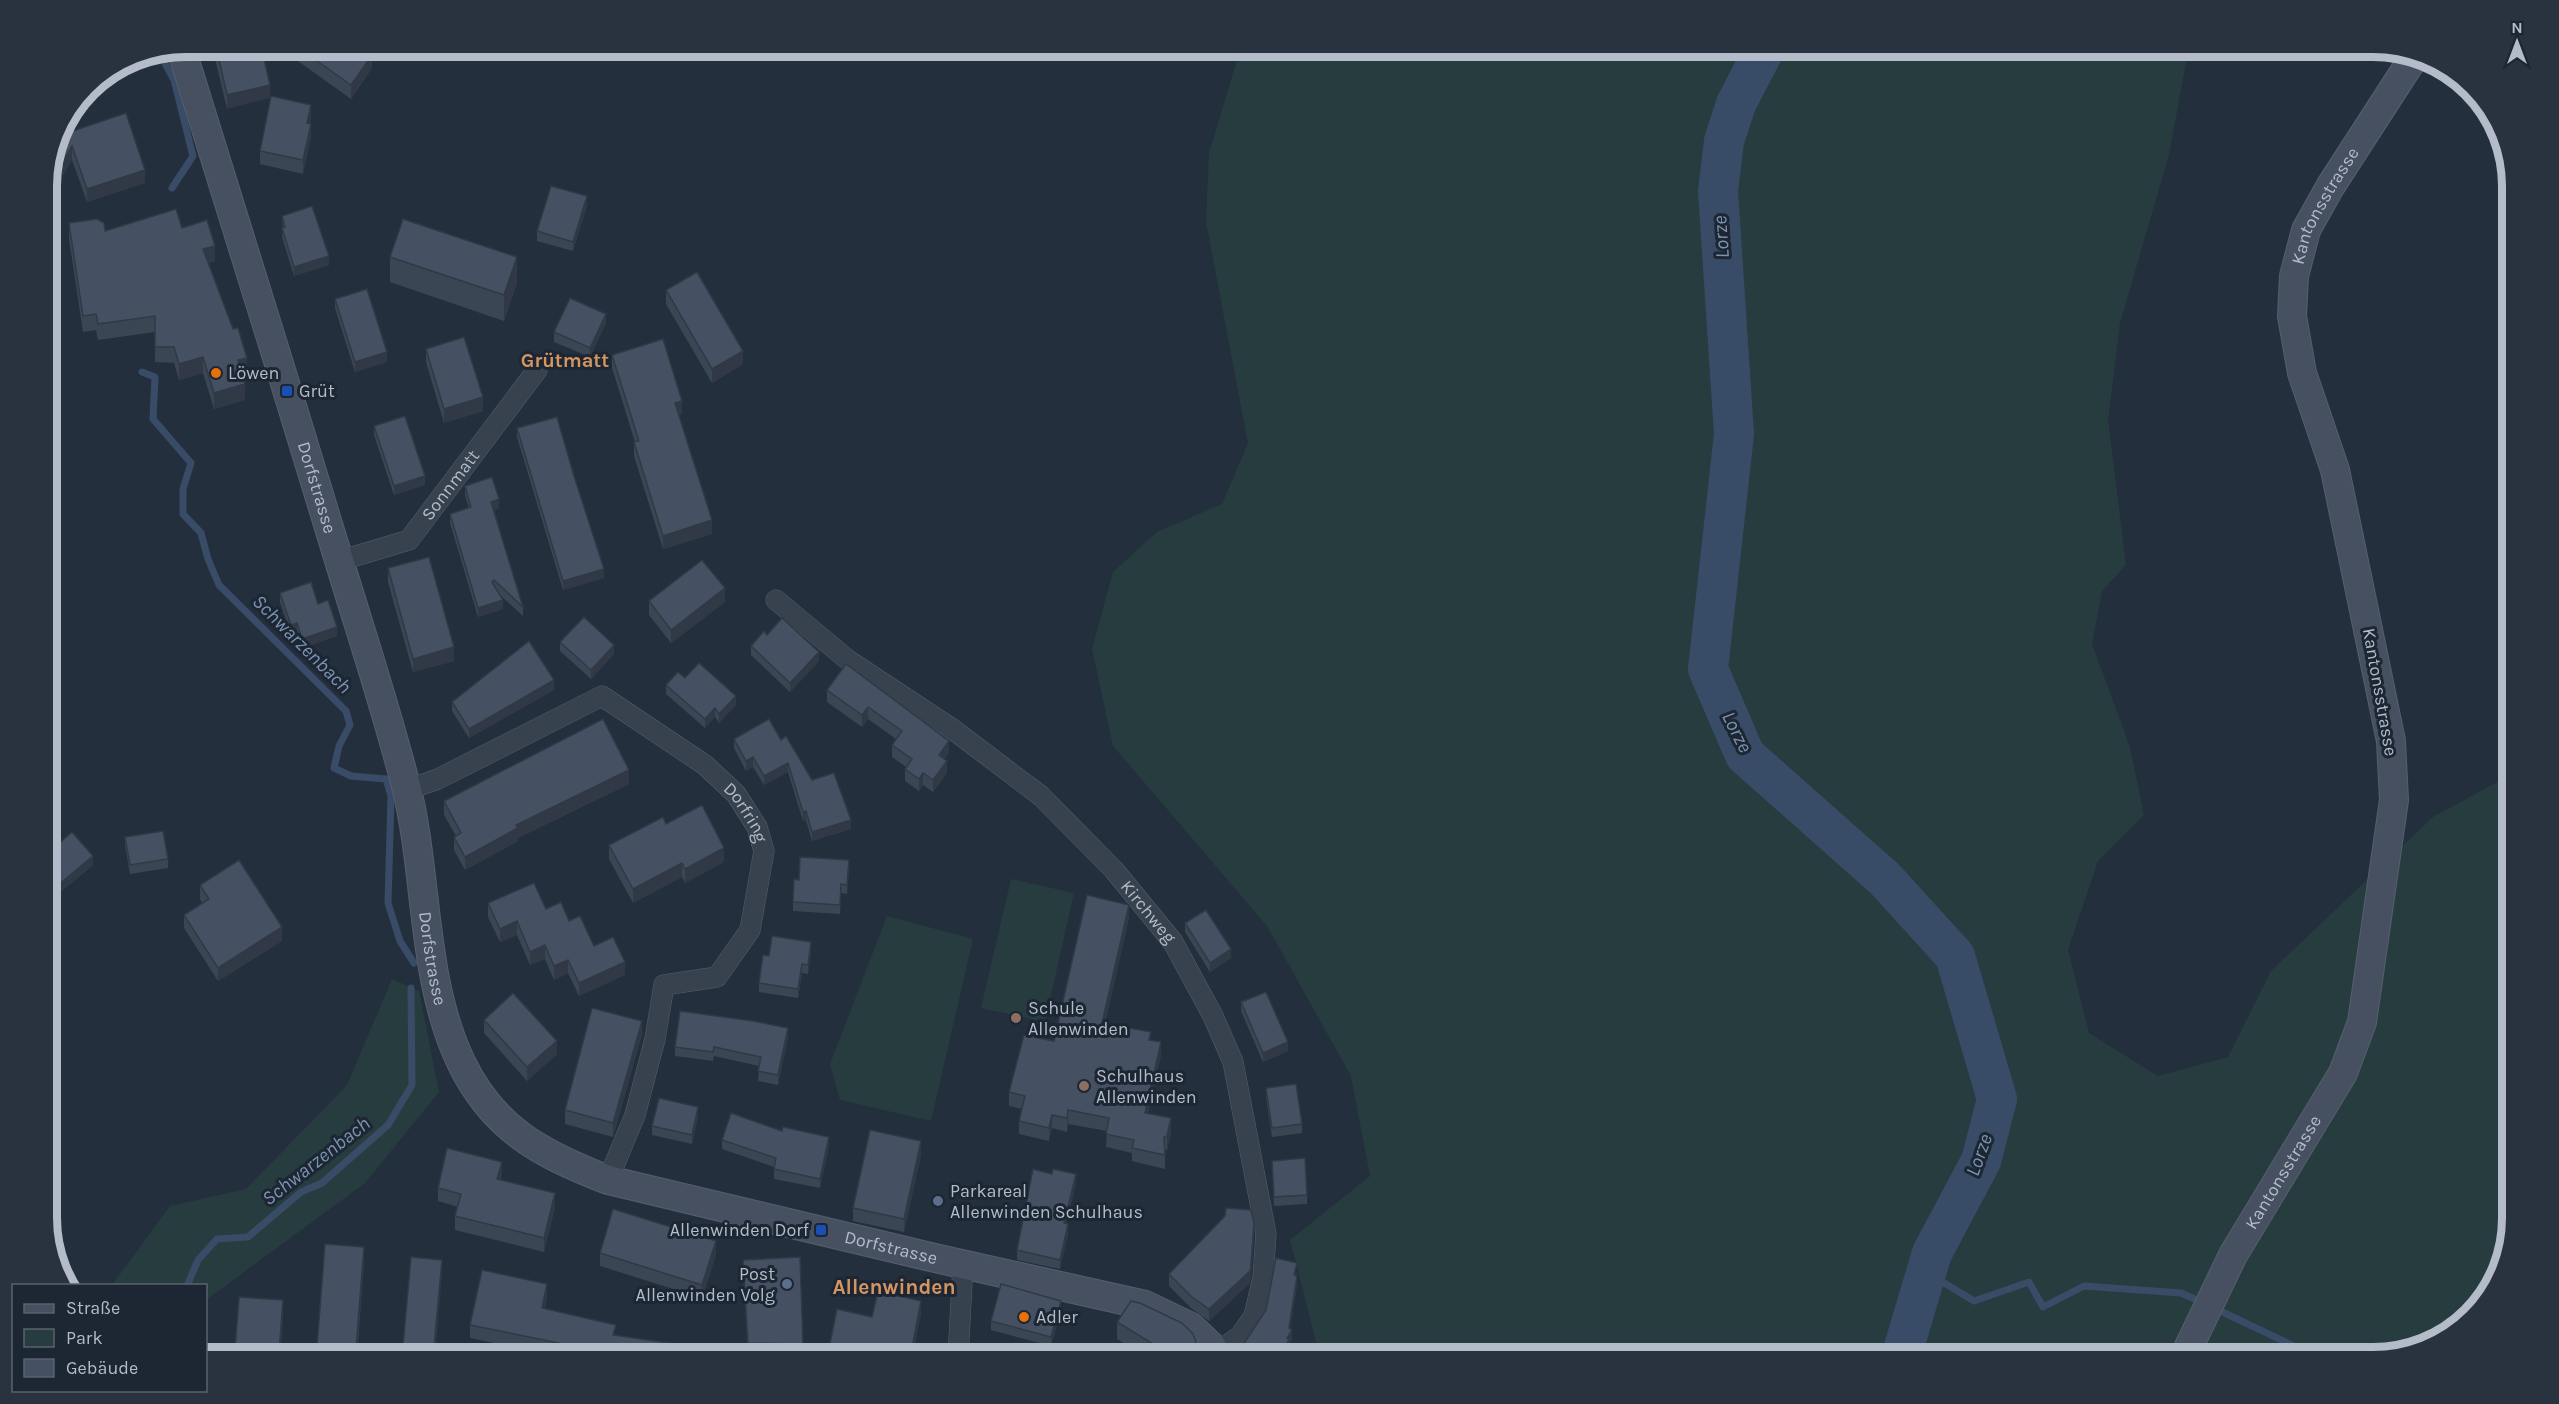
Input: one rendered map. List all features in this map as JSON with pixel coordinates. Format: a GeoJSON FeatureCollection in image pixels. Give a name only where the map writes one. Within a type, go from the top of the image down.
{"type":"FeatureCollection","features":[{"type":"Feature","properties":{"kind":"street","name":"Dorfstrasse"},"geometry":{"type":"LineString","coordinates":[[184,57],[373,666],[407,790],[445,1020],[461,1061],[483,1098],[512,1130],[541,1151],[608,1180],[963,1265],[1145,1305],[1191,1327],[1210,1347]]}},
{"type":"Feature","properties":{"kind":"street","name":"Kantonsstrasse"},"geometry":{"type":"LineString","coordinates":[[2189,1347],[2233,1255],[2343,1074],[2362,1022],[2394,800],[2391,741],[2335,470],[2302,373],[2292,316],[2294,276],[2306,230],[2320,204],[2410,63]]}},
{"type":"Feature","properties":{"kind":"street","name":"Sonnmatt"},"geometry":{"type":"LineString","coordinates":[[339,561],[409,540],[537,370]]}},
{"type":"Feature","properties":{"kind":"street","name":"Kirchweg"},"geometry":{"type":"LineString","coordinates":[[776,600],[848,660],[951,728],[1041,796],[1114,870],[1173,942],[1233,1062],[1266,1234],[1263,1278],[1254,1316],[1240,1336],[1227,1347]]}},
{"type":"Feature","properties":{"kind":"street","name":"Dorfring"},"geometry":{"type":"LineString","coordinates":[[407,790],[438,779],[602,696],[705,765],[736,794],[757,827],[764,851],[750,930],[717,977],[664,986],[655,1039],[635,1115],[608,1180]]}},
{"type":"Feature","properties":{"kind":"street"},"geometry":{"type":"LineString","coordinates":[[959,1347],[963,1265]]}},
{"type":"Feature","properties":{"kind":"green space"},"geometry":{"type":"Polygon","coordinates":[[[1238,57],[2187,57],[2169,155],[2120,323],[2108,420],[2126,565],[2102,591],[2092,644],[2130,747],[2144,815],[2098,861],[2068,950],[2089,1033],[2158,1076],[2228,1057],[2271,971],[2433,817],[2502,779],[2501,1235],[2489,1275],[2470,1303],[2438,1330],[2406,1343],[2373,1347],[1327,1347],[1316,1342],[1290,1240],[1370,1176],[1351,1076],[1267,926],[1113,746],[1092,649],[1113,572],[1157,532],[1222,504],[1248,443],[1206,222],[1209,153],[1238,57]]]}},
{"type":"Feature","properties":{"kind":"green space"},"geometry":{"type":"Polygon","coordinates":[[[1011,879],[1074,893],[1045,1022],[981,1008],[1011,879]]]}},
{"type":"Feature","properties":{"kind":"green space"},"geometry":{"type":"Polygon","coordinates":[[[887,916],[973,939],[931,1121],[840,1100],[830,1064],[887,916]]]}},
{"type":"Feature","properties":{"kind":"green space"},"geometry":{"type":"Polygon","coordinates":[[[392,979],[419,991],[439,1092],[365,1183],[207,1299],[207,1284],[113,1284],[170,1206],[246,1189],[347,1085],[392,979]]]}},
{"type":"Feature","properties":{"kind":"building"},"geometry":{"type":"Polygon","coordinates":[[[218,57],[264,57],[270,85],[227,95],[218,57]]]}},
{"type":"Feature","properties":{"kind":"building"},"geometry":{"type":"Polygon","coordinates":[[[312,57],[371,57],[351,85],[312,57]]]}},
{"type":"Feature","properties":{"kind":"building"},"geometry":{"type":"Polygon","coordinates":[[[271,96],[311,105],[307,123],[311,124],[303,160],[260,151],[271,96]]]}},
{"type":"Feature","properties":{"kind":"building"},"geometry":{"type":"Polygon","coordinates":[[[126,113],[145,170],[87,189],[72,146],[63,161],[59,162],[69,132],[126,113]]]}},
{"type":"Feature","properties":{"kind":"building"},"geometry":{"type":"Polygon","coordinates":[[[551,186],[587,196],[573,242],[537,231],[551,186]]]}},
{"type":"Feature","properties":{"kind":"building"},"geometry":{"type":"Polygon","coordinates":[[[312,206],[329,256],[294,267],[282,228],[285,227],[282,216],[312,206]]]}},
{"type":"Feature","properties":{"kind":"building"},"geometry":{"type":"Polygon","coordinates":[[[176,209],[182,228],[207,220],[215,246],[203,249],[233,329],[238,328],[247,358],[238,360],[245,384],[214,393],[203,357],[179,364],[174,347],[155,347],[155,316],[98,324],[96,314],[83,316],[69,223],[97,219],[104,223],[105,231],[176,209]]]}},
{"type":"Feature","properties":{"kind":"building"},"geometry":{"type":"Polygon","coordinates":[[[403,219],[517,257],[504,295],[390,257],[403,219]]]}},
{"type":"Feature","properties":{"kind":"building"},"geometry":{"type":"Polygon","coordinates":[[[697,272],[743,351],[712,369],[666,290],[697,272]]]}},
{"type":"Feature","properties":{"kind":"building"},"geometry":{"type":"Polygon","coordinates":[[[367,289],[387,352],[355,362],[335,299],[367,289]]]}},
{"type":"Feature","properties":{"kind":"building"},"geometry":{"type":"Polygon","coordinates":[[[570,298],[606,314],[590,348],[554,332],[570,298]]]}},
{"type":"Feature","properties":{"kind":"building"},"geometry":{"type":"Polygon","coordinates":[[[464,337],[483,397],[444,409],[426,349],[464,337]]]}},
{"type":"Feature","properties":{"kind":"building"},"geometry":{"type":"Polygon","coordinates":[[[663,339],[682,401],[675,403],[712,520],[663,536],[634,442],[639,441],[612,355],[663,339]]]}},
{"type":"Feature","properties":{"kind":"building"},"geometry":{"type":"Polygon","coordinates":[[[405,416],[425,476],[394,486],[374,426],[405,416]]]}},
{"type":"Feature","properties":{"kind":"building"},"geometry":{"type":"Polygon","coordinates":[[[557,417],[604,569],[563,581],[517,428],[557,417]]]}},
{"type":"Feature","properties":{"kind":"building"},"geometry":{"type":"Polygon","coordinates":[[[492,477],[499,499],[491,502],[523,607],[494,580],[492,582],[503,600],[478,608],[450,514],[471,507],[465,486],[492,477]]]}},
{"type":"Feature","properties":{"kind":"building"},"geometry":{"type":"Polygon","coordinates":[[[429,557],[454,647],[413,659],[388,568],[429,557]]]}},
{"type":"Feature","properties":{"kind":"building"},"geometry":{"type":"Polygon","coordinates":[[[702,560],[725,588],[671,630],[649,601],[702,560]]]}},
{"type":"Feature","properties":{"kind":"building"},"geometry":{"type":"Polygon","coordinates":[[[311,582],[318,604],[328,600],[337,627],[302,639],[297,623],[291,625],[280,593],[311,582]]]}},
{"type":"Feature","properties":{"kind":"building"},"geometry":{"type":"Polygon","coordinates":[[[584,617],[614,645],[591,670],[560,642],[584,617]]]}},
{"type":"Feature","properties":{"kind":"building"},"geometry":{"type":"Polygon","coordinates":[[[782,618],[819,652],[790,683],[751,646],[764,631],[767,635],[782,618]]]}},
{"type":"Feature","properties":{"kind":"building"},"geometry":{"type":"Polygon","coordinates":[[[529,641],[554,680],[469,729],[452,702],[529,641]]]}},
{"type":"Feature","properties":{"kind":"building"},"geometry":{"type":"Polygon","coordinates":[[[699,663],[736,696],[719,714],[715,708],[705,719],[666,685],[678,672],[685,678],[699,663]]]}},
{"type":"Feature","properties":{"kind":"building"},"geometry":{"type":"Polygon","coordinates":[[[846,664],[949,741],[939,755],[947,761],[933,780],[923,773],[919,779],[905,769],[912,759],[892,745],[902,731],[868,707],[862,715],[827,690],[846,664]]]}},
{"type":"Feature","properties":{"kind":"building"},"geometry":{"type":"Polygon","coordinates":[[[603,719],[629,770],[516,825],[518,828],[465,857],[454,837],[461,833],[444,801],[603,719]]]}},
{"type":"Feature","properties":{"kind":"building"},"geometry":{"type":"Polygon","coordinates":[[[769,719],[781,740],[786,736],[812,780],[834,773],[851,820],[812,832],[806,811],[803,812],[788,763],[764,776],[753,757],[746,761],[734,739],[769,719]]]}},
{"type":"Feature","properties":{"kind":"building"},"geometry":{"type":"Polygon","coordinates":[[[702,805],[724,848],[685,869],[682,863],[633,889],[609,845],[663,817],[666,824],[702,805]]]}},
{"type":"Feature","properties":{"kind":"building"},"geometry":{"type":"Polygon","coordinates":[[[163,831],[168,859],[130,865],[125,837],[163,831]]]}},
{"type":"Feature","properties":{"kind":"building"},"geometry":{"type":"Polygon","coordinates":[[[72,832],[93,856],[58,885],[57,884],[57,845],[72,832]]]}},
{"type":"Feature","properties":{"kind":"building"},"geometry":{"type":"Polygon","coordinates":[[[800,857],[849,860],[847,885],[841,884],[840,905],[793,902],[794,879],[799,880],[800,857]]]}},
{"type":"Feature","properties":{"kind":"building"},"geometry":{"type":"Polygon","coordinates":[[[239,860],[282,927],[218,968],[184,915],[209,899],[200,885],[239,860]]]}},
{"type":"Feature","properties":{"kind":"building"},"geometry":{"type":"Polygon","coordinates":[[[534,883],[546,909],[561,902],[569,921],[580,916],[594,946],[613,937],[625,962],[579,983],[568,960],[554,966],[545,945],[530,952],[517,921],[500,929],[488,903],[534,883]]]}},
{"type":"Feature","properties":{"kind":"building"},"geometry":{"type":"Polygon","coordinates":[[[1087,895],[1129,905],[1102,1023],[1151,1032],[1149,1040],[1161,1042],[1145,1113],[1171,1118],[1167,1136],[1164,1137],[1165,1155],[1132,1148],[1134,1140],[1106,1134],[1109,1118],[1068,1110],[1067,1118],[1052,1115],[1049,1128],[1019,1121],[1025,1096],[1009,1092],[1024,1035],[1054,1041],[1087,895]]]}},
{"type":"Feature","properties":{"kind":"building"},"geometry":{"type":"Polygon","coordinates":[[[1206,910],[1231,949],[1210,963],[1185,923],[1206,910]]]}},
{"type":"Feature","properties":{"kind":"building"},"geometry":{"type":"Polygon","coordinates":[[[772,936],[811,942],[808,965],[802,964],[798,989],[759,983],[763,955],[769,956],[772,936]]]}},
{"type":"Feature","properties":{"kind":"building"},"geometry":{"type":"Polygon","coordinates":[[[1266,992],[1288,1042],[1263,1053],[1241,1002],[1266,992]]]}},
{"type":"Feature","properties":{"kind":"building"},"geometry":{"type":"Polygon","coordinates":[[[513,993],[557,1041],[527,1067],[484,1020],[513,993]]]}},
{"type":"Feature","properties":{"kind":"building"},"geometry":{"type":"Polygon","coordinates":[[[592,1008],[642,1021],[613,1123],[565,1110],[592,1008]]]}},
{"type":"Feature","properties":{"kind":"building"},"geometry":{"type":"Polygon","coordinates":[[[680,1011],[788,1028],[778,1075],[758,1071],[761,1057],[714,1047],[713,1052],[675,1047],[680,1011]]]}},
{"type":"Feature","properties":{"kind":"building"},"geometry":{"type":"Polygon","coordinates":[[[1296,1084],[1302,1124],[1272,1128],[1266,1088],[1296,1084]]]}},
{"type":"Feature","properties":{"kind":"building"},"geometry":{"type":"Polygon","coordinates":[[[659,1098],[698,1107],[692,1135],[652,1126],[659,1098]]]}},
{"type":"Feature","properties":{"kind":"building"},"geometry":{"type":"Polygon","coordinates":[[[731,1113],[782,1131],[783,1127],[829,1137],[820,1179],[774,1169],[776,1158],[722,1140],[731,1113]]]}},
{"type":"Feature","properties":{"kind":"building"},"geometry":{"type":"Polygon","coordinates":[[[870,1130],[921,1141],[904,1219],[853,1208],[870,1130]]]}},
{"type":"Feature","properties":{"kind":"building"},"geometry":{"type":"Polygon","coordinates":[[[447,1148],[502,1162],[497,1179],[555,1193],[544,1238],[455,1216],[461,1194],[438,1188],[447,1148]]]}},
{"type":"Feature","properties":{"kind":"building"},"geometry":{"type":"Polygon","coordinates":[[[1305,1158],[1307,1195],[1274,1197],[1272,1161],[1305,1158]]]}},
{"type":"Feature","properties":{"kind":"building"},"geometry":{"type":"Polygon","coordinates":[[[1033,1169],[1052,1174],[1053,1169],[1076,1174],[1064,1223],[1068,1224],[1060,1260],[1017,1250],[1033,1169]]]}},
{"type":"Feature","properties":{"kind":"building"},"geometry":{"type":"Polygon","coordinates":[[[1226,1208],[1251,1210],[1254,1223],[1250,1271],[1209,1309],[1192,1297],[1169,1274],[1225,1216],[1226,1208]]]}},
{"type":"Feature","properties":{"kind":"building"},"geometry":{"type":"Polygon","coordinates":[[[613,1209],[716,1241],[702,1285],[600,1253],[613,1209]]]}},
{"type":"Feature","properties":{"kind":"building"},"geometry":{"type":"Polygon","coordinates":[[[325,1244],[364,1247],[356,1347],[317,1346],[325,1244]]]}},
{"type":"Feature","properties":{"kind":"building"},"geometry":{"type":"Polygon","coordinates":[[[411,1257],[442,1260],[434,1347],[403,1347],[411,1257]]]}},
{"type":"Feature","properties":{"kind":"building"},"geometry":{"type":"Polygon","coordinates":[[[800,1257],[803,1344],[748,1343],[743,1260],[800,1257]]]}},
{"type":"Feature","properties":{"kind":"building"},"geometry":{"type":"Polygon","coordinates":[[[1276,1258],[1297,1263],[1289,1328],[1292,1330],[1285,1347],[1246,1347],[1243,1345],[1266,1310],[1276,1258]]]}},
{"type":"Feature","properties":{"kind":"building"},"geometry":{"type":"Polygon","coordinates":[[[482,1270],[547,1284],[542,1308],[616,1325],[613,1335],[682,1345],[682,1347],[558,1347],[559,1343],[470,1325],[482,1270]]]}},
{"type":"Feature","properties":{"kind":"building"},"geometry":{"type":"Polygon","coordinates":[[[1001,1284],[1061,1301],[1051,1337],[991,1321],[1001,1284]]]}},
{"type":"Feature","properties":{"kind":"building"},"geometry":{"type":"Polygon","coordinates":[[[878,1291],[921,1301],[912,1347],[829,1347],[837,1309],[872,1317],[878,1291]]]}},
{"type":"Feature","properties":{"kind":"building"},"geometry":{"type":"Polygon","coordinates":[[[239,1297],[283,1300],[279,1347],[235,1347],[239,1297]]]}},
{"type":"Feature","properties":{"kind":"building"},"geometry":{"type":"Polygon","coordinates":[[[1131,1301],[1140,1303],[1182,1323],[1193,1334],[1196,1342],[1193,1347],[1154,1347],[1155,1345],[1117,1322],[1131,1301]]]}},
{"type":"Feature","properties":{"kind":"waterway","name":"Lorze"},"geometry":{"type":"LineString","coordinates":[[1760,57],[1736,104],[1724,141],[1718,191],[1734,434],[1708,669],[1745,755],[1885,879],[1955,956],[1997,1099],[1981,1161],[1932,1253],[1904,1347]]}},
{"type":"Feature","properties":{"kind":"waterway","name":"Schwarzenbach"},"geometry":{"type":"LineString","coordinates":[[163,59],[174,80],[193,156],[172,188]]}},
{"type":"Feature","properties":{"kind":"waterway","name":"Schwarzenbach"},"geometry":{"type":"LineString","coordinates":[[142,372],[155,377],[153,419],[191,463],[183,489],[183,514],[201,533],[208,559],[219,585],[346,711],[350,725],[339,746],[334,768],[351,776],[386,779],[391,796],[388,903],[400,941],[414,963]]}},
{"type":"Feature","properties":{"kind":"waterway","name":"Schwarzenbach"},"geometry":{"type":"LineString","coordinates":[[188,1284],[198,1260],[217,1239],[248,1237],[301,1192],[322,1183],[388,1125],[412,1085],[411,988]]}},
{"type":"Feature","properties":{"kind":"waterway"},"geometry":{"type":"LineString","coordinates":[[1926,1272],[1974,1301],[2029,1282],[2043,1307],[2084,1286],[2181,1293],[2204,1303]]}},
{"type":"Feature","properties":{"kind":"waterway"},"geometry":{"type":"LineString","coordinates":[[2214,1308],[2296,1347]]}},
{"type":"Feature","properties":{"kind":"place","name":"Löwen"},"geometry":{"type":"Point","coordinates":[216,373]}},
{"type":"Feature","properties":{"kind":"place","name":"Grüt"},"geometry":{"type":"Point","coordinates":[287,391]}},
{"type":"Feature","properties":{"kind":"place","name":"Schule Allenwinden"},"geometry":{"type":"Point","coordinates":[1016,1018]}},
{"type":"Feature","properties":{"kind":"place","name":"Schulhaus Allenwinden"},"geometry":{"type":"Point","coordinates":[1084,1086]}},
{"type":"Feature","properties":{"kind":"place","name":"Parkareal Allenwinden Schulhaus"},"geometry":{"type":"Point","coordinates":[938,1201]}},
{"type":"Feature","properties":{"kind":"place","name":"Allenwinden Dorf"},"geometry":{"type":"Point","coordinates":[821,1230]}},
{"type":"Feature","properties":{"kind":"place","name":"Post Allenwinden Volg"},"geometry":{"type":"Point","coordinates":[787,1284]}},
{"type":"Feature","properties":{"kind":"place","name":"Adler"},"geometry":{"type":"Point","coordinates":[1024,1317]}},
{"type":"Feature","properties":{"kind":"district","name":"Grütmatt"},"geometry":{"type":"Point","coordinates":[565,360]}},
{"type":"Feature","properties":{"kind":"district","name":"Allenwinden"},"geometry":{"type":"Point","coordinates":[894,1287]}}]}
